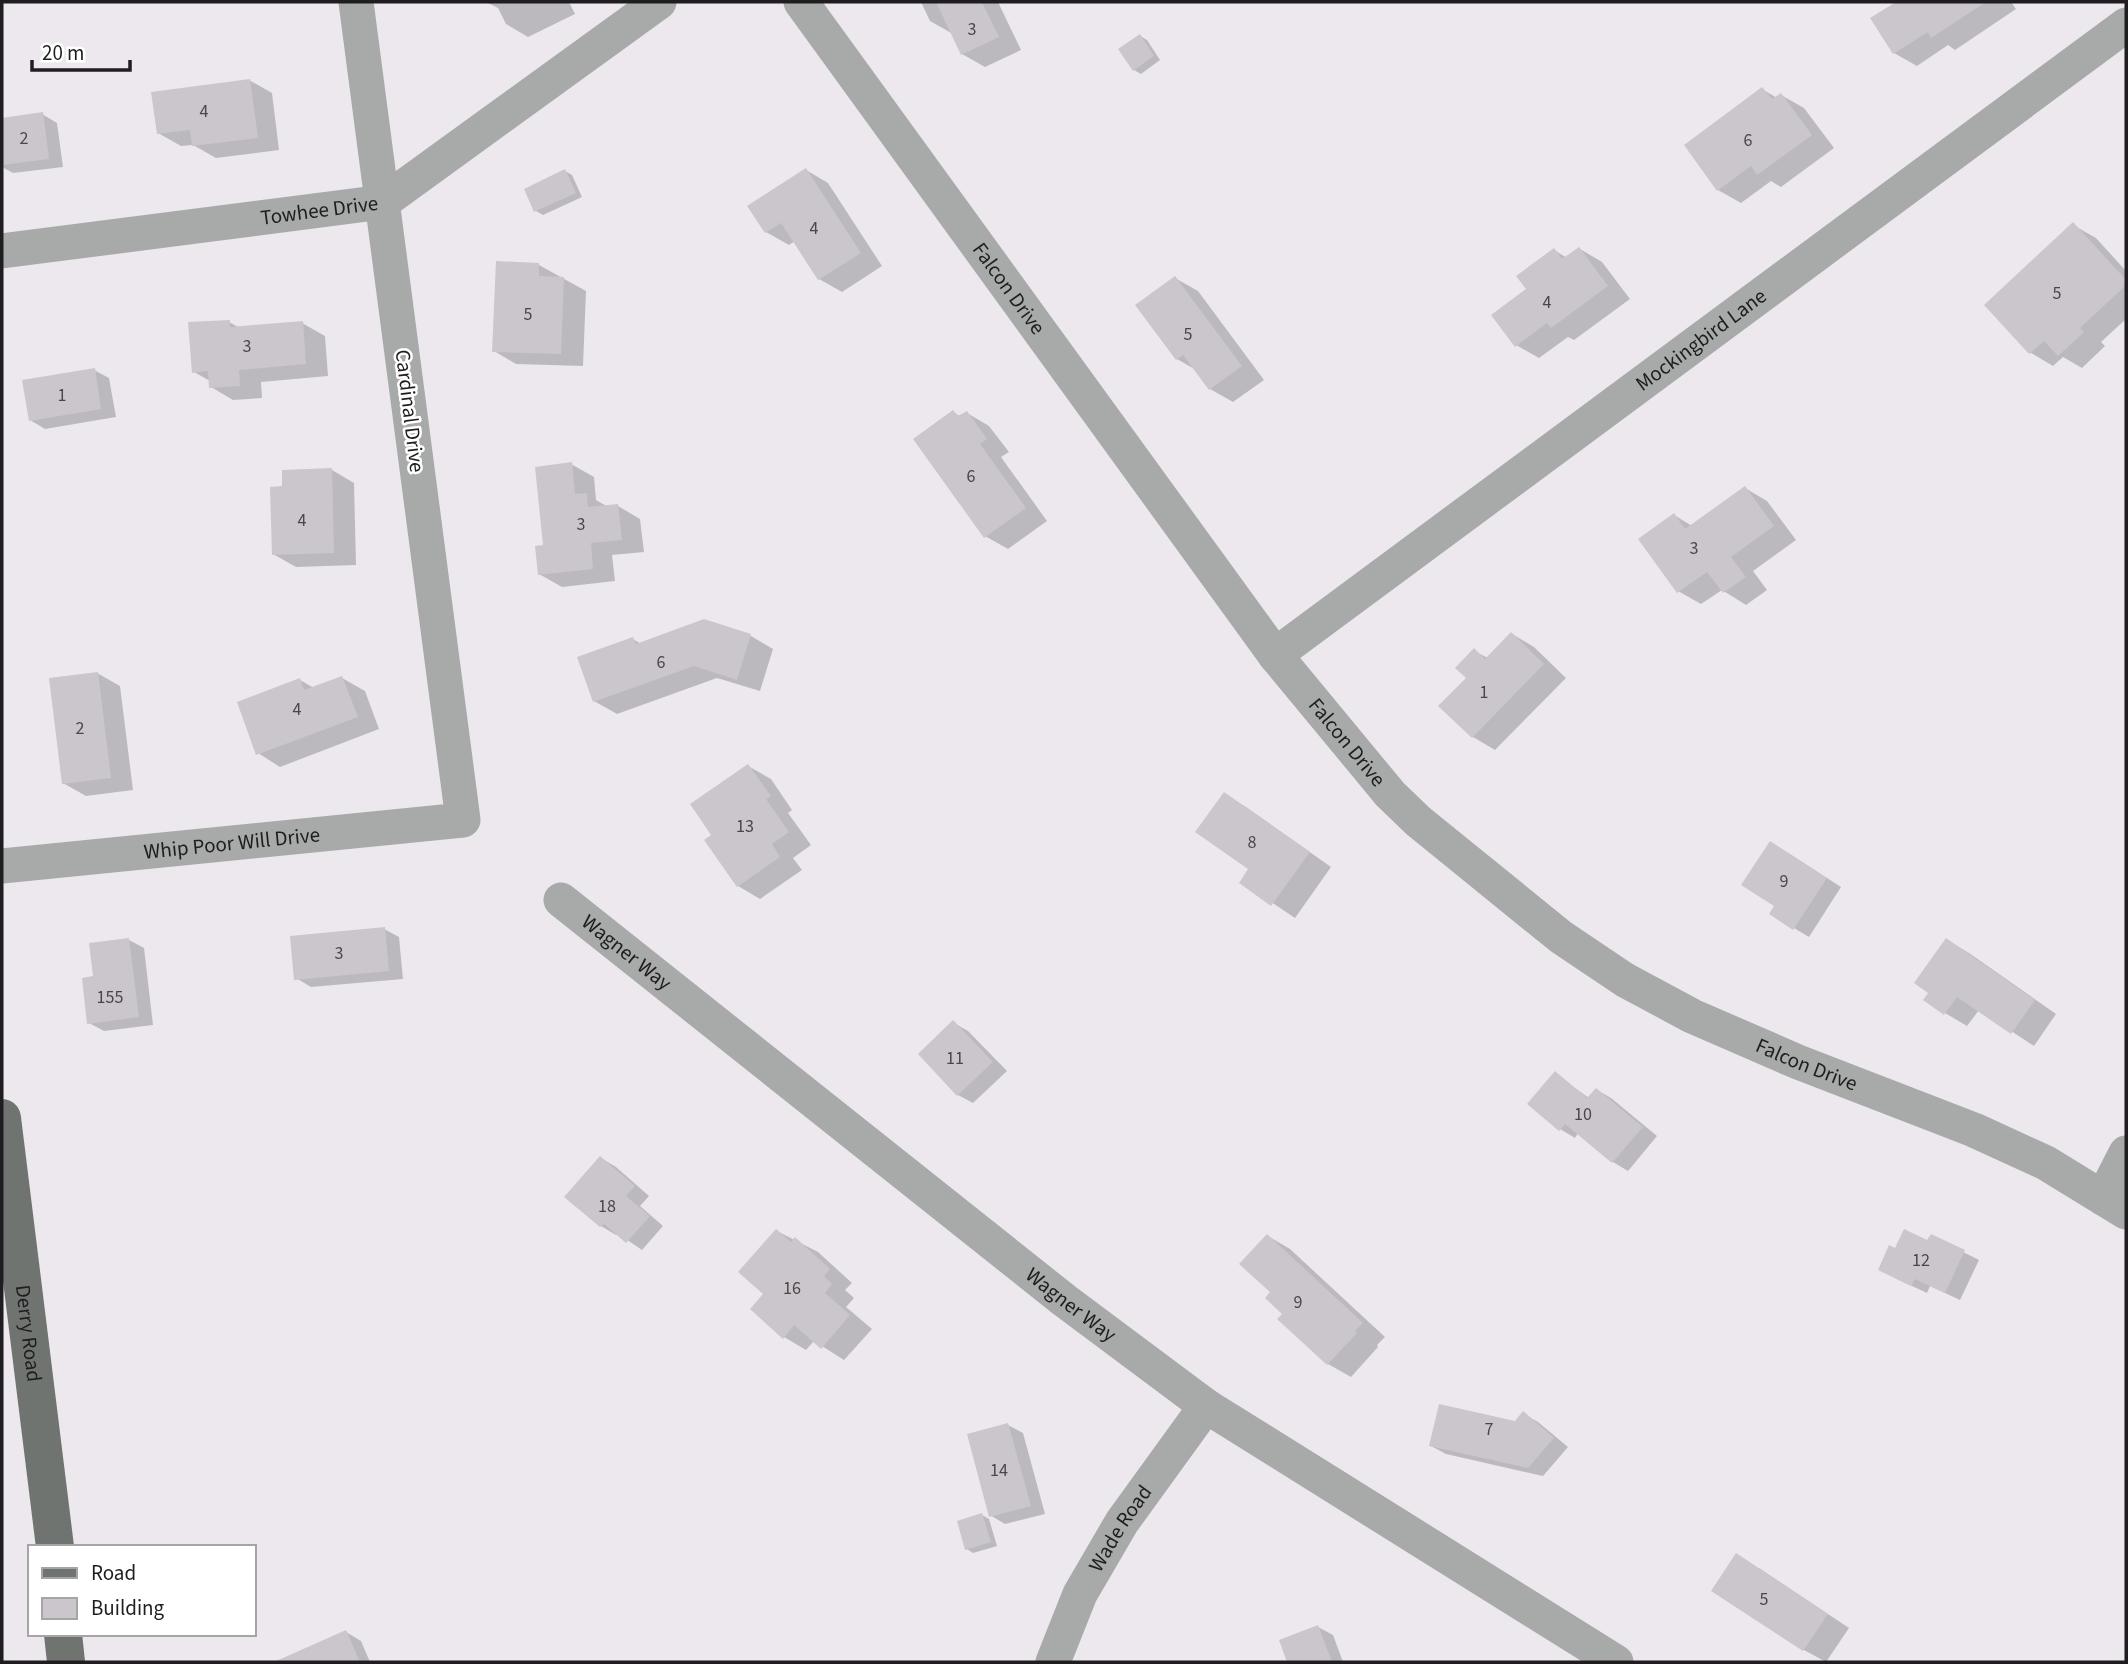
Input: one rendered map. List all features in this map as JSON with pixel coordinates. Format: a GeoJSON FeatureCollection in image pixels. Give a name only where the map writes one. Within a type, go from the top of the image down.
{"type":"FeatureCollection","features":[{"type":"Feature","properties":{"kind":"main road","name":"Derry Road"},"geometry":{"type":"LineString","coordinates":[[2,1118],[55,1545]]}},
{"type":"Feature","properties":{"kind":"main road"},"geometry":{"type":"LineString","coordinates":[[64,1636],[66,1662]]}},
{"type":"Feature","properties":{"kind":"street","name":"Cardinal Drive"},"geometry":{"type":"LineString","coordinates":[[356,2],[463,820]]}},
{"type":"Feature","properties":{"kind":"street","name":"Towhee Drive"},"geometry":{"type":"LineString","coordinates":[[2,251],[383,202],[659,2]]}},
{"type":"Feature","properties":{"kind":"street","name":"Falcon Drive"},"geometry":{"type":"LineString","coordinates":[[801,2],[1275,655],[1390,794],[1418,821],[1561,937],[1614,972],[1692,1016],[1986,1135],[2046,1163],[2114,1205]]}},
{"type":"Feature","properties":{"kind":"street","name":"Mockingbird Lane"},"geometry":{"type":"LineString","coordinates":[[1275,655],[2126,25]]}},
{"type":"Feature","properties":{"kind":"street","name":"Whip Poor Will Drive"},"geometry":{"type":"LineString","coordinates":[[2,866],[463,820]]}},
{"type":"Feature","properties":{"kind":"street","name":"Wagner Way"},"geometry":{"type":"LineString","coordinates":[[561,900],[1064,1300],[1206,1406],[1616,1662]]}},
{"type":"Feature","properties":{"kind":"street"},"geometry":{"type":"LineString","coordinates":[[2114,1205],[2126,1153]]}},
{"type":"Feature","properties":{"kind":"street","name":"Wade Road"},"geometry":{"type":"LineString","coordinates":[[1053,1662],[1080,1594],[1122,1522],[1206,1406]]}},
{"type":"Feature","properties":{"kind":"building"},"geometry":{"type":"Polygon","coordinates":[[[936,2],[982,2],[999,37],[961,55],[936,2]]]}},
{"type":"Feature","properties":{"kind":"building"},"geometry":{"type":"Polygon","coordinates":[[[1896,2],[1986,2],[1931,38],[1928,32],[1893,54],[1870,18],[1896,2]]]}},
{"type":"Feature","properties":{"kind":"building"},"geometry":{"type":"Polygon","coordinates":[[[1140,34],[1154,56],[1133,71],[1118,49],[1140,34]]]}},
{"type":"Feature","properties":{"kind":"building"},"geometry":{"type":"Polygon","coordinates":[[[250,79],[258,138],[192,146],[190,130],[157,134],[151,92],[250,79]]]}},
{"type":"Feature","properties":{"kind":"building"},"geometry":{"type":"Polygon","coordinates":[[[1762,87],[1772,99],[1781,93],[1812,135],[1757,175],[1751,166],[1717,191],[1684,145],[1762,87]]]}},
{"type":"Feature","properties":{"kind":"building"},"geometry":{"type":"Polygon","coordinates":[[[43,112],[49,159],[2,165],[2,118],[43,112]]]}},
{"type":"Feature","properties":{"kind":"building"},"geometry":{"type":"Polygon","coordinates":[[[806,168],[861,253],[818,280],[781,223],[765,233],[747,206],[806,168]]]}},
{"type":"Feature","properties":{"kind":"building"},"geometry":{"type":"Polygon","coordinates":[[[565,169],[576,193],[534,212],[524,189],[565,169]]]}},
{"type":"Feature","properties":{"kind":"building"},"geometry":{"type":"Polygon","coordinates":[[[2073,222],[2126,280],[2126,285],[2080,328],[2084,332],[2058,356],[2044,341],[2029,354],[1984,305],[2073,222]]]}},
{"type":"Feature","properties":{"kind":"building"},"geometry":{"type":"Polygon","coordinates":[[[1579,247],[1608,286],[1551,328],[1547,323],[1515,347],[1491,315],[1526,289],[1516,276],[1554,248],[1562,259],[1579,247]]]}},
{"type":"Feature","properties":{"kind":"building"},"geometry":{"type":"Polygon","coordinates":[[[496,261],[539,263],[539,276],[564,277],[561,354],[492,352],[496,261]]]}},
{"type":"Feature","properties":{"kind":"building"},"geometry":{"type":"Polygon","coordinates":[[[1175,276],[1242,366],[1209,390],[1183,355],[1176,360],[1135,305],[1175,276]]]}},
{"type":"Feature","properties":{"kind":"building"},"geometry":{"type":"Polygon","coordinates":[[[230,320],[230,327],[303,321],[306,364],[239,370],[240,386],[209,388],[208,371],[192,373],[188,322],[230,320]]]}},
{"type":"Feature","properties":{"kind":"building"},"geometry":{"type":"Polygon","coordinates":[[[95,368],[101,409],[29,421],[22,380],[95,368]]]}},
{"type":"Feature","properties":{"kind":"building"},"geometry":{"type":"Polygon","coordinates":[[[953,410],[958,416],[967,411],[987,439],[980,444],[1026,508],[984,538],[913,439],[953,410]]]}},
{"type":"Feature","properties":{"kind":"building"},"geometry":{"type":"Polygon","coordinates":[[[572,462],[575,494],[587,493],[588,507],[618,504],[622,540],[591,543],[593,569],[538,575],[535,546],[543,545],[535,467],[572,462]]]}},
{"type":"Feature","properties":{"kind":"building"},"geometry":{"type":"Polygon","coordinates":[[[332,468],[334,553],[272,555],[270,487],[282,486],[282,470],[332,468]]]}},
{"type":"Feature","properties":{"kind":"building"},"geometry":{"type":"Polygon","coordinates":[[[1745,486],[1774,526],[1731,557],[1746,577],[1723,593],[1707,572],[1677,593],[1638,539],[1674,513],[1685,529],[1745,486]]]}},
{"type":"Feature","properties":{"kind":"building"},"geometry":{"type":"Polygon","coordinates":[[[704,619],[751,634],[737,680],[694,666],[593,702],[577,657],[633,637],[636,644],[704,619]]]}},
{"type":"Feature","properties":{"kind":"building"},"geometry":{"type":"Polygon","coordinates":[[[1511,632],[1544,664],[1472,738],[1438,706],[1466,678],[1455,668],[1474,648],[1485,659],[1511,632]]]}},
{"type":"Feature","properties":{"kind":"building"},"geometry":{"type":"Polygon","coordinates":[[[98,672],[111,778],[62,784],[49,678],[98,672]]]}},
{"type":"Feature","properties":{"kind":"building"},"geometry":{"type":"Polygon","coordinates":[[[342,676],[358,717],[256,755],[237,702],[300,678],[304,690],[342,676]]]}},
{"type":"Feature","properties":{"kind":"building"},"geometry":{"type":"Polygon","coordinates":[[[748,764],[771,796],[766,799],[789,832],[772,844],[780,857],[737,887],[704,840],[711,835],[690,804],[748,764]]]}},
{"type":"Feature","properties":{"kind":"building"},"geometry":{"type":"Polygon","coordinates":[[[1224,792],[1310,852],[1271,906],[1239,883],[1248,869],[1195,832],[1224,792]]]}},
{"type":"Feature","properties":{"kind":"building"},"geometry":{"type":"Polygon","coordinates":[[[1770,841],[1827,878],[1793,930],[1769,914],[1774,906],[1741,885],[1770,841]]]}},
{"type":"Feature","properties":{"kind":"building"},"geometry":{"type":"Polygon","coordinates":[[[385,927],[389,971],[294,980],[290,936],[385,927]]]}},
{"type":"Feature","properties":{"kind":"building"},"geometry":{"type":"Polygon","coordinates":[[[129,938],[139,1017],[87,1024],[82,978],[93,976],[89,943],[129,938]]]}},
{"type":"Feature","properties":{"kind":"building"},"geometry":{"type":"Polygon","coordinates":[[[1946,938],[2035,1000],[2011,1034],[1957,997],[1944,1015],[1923,1000],[1928,993],[1914,983],[1946,938]]]}},
{"type":"Feature","properties":{"kind":"building"},"geometry":{"type":"Polygon","coordinates":[[[953,1020],[993,1062],[957,1096],[918,1054],[953,1020]]]}},
{"type":"Feature","properties":{"kind":"building"},"geometry":{"type":"Polygon","coordinates":[[[1555,1071],[1587,1098],[1596,1088],[1643,1127],[1612,1163],[1565,1124],[1559,1131],[1527,1104],[1555,1071]]]}},
{"type":"Feature","properties":{"kind":"building"},"geometry":{"type":"Polygon","coordinates":[[[600,1156],[635,1186],[626,1196],[650,1216],[626,1243],[604,1224],[600,1227],[564,1197],[600,1156]]]}},
{"type":"Feature","properties":{"kind":"building"},"geometry":{"type":"Polygon","coordinates":[[[776,1229],[791,1242],[795,1237],[830,1269],[824,1276],[832,1284],[825,1293],[850,1315],[821,1349],[794,1325],[783,1339],[750,1309],[763,1294],[738,1272],[776,1229]]]}},
{"type":"Feature","properties":{"kind":"building"},"geometry":{"type":"Polygon","coordinates":[[[1904,1229],[1927,1240],[1931,1234],[1965,1250],[1945,1293],[1915,1279],[1911,1286],[1878,1270],[1889,1245],[1895,1248],[1904,1229]]]}},
{"type":"Feature","properties":{"kind":"building"},"geometry":{"type":"Polygon","coordinates":[[[1267,1234],[1363,1323],[1327,1365],[1277,1319],[1282,1314],[1265,1298],[1270,1292],[1239,1264],[1267,1234]]]}},
{"type":"Feature","properties":{"kind":"building"},"geometry":{"type":"Polygon","coordinates":[[[1439,1404],[1515,1421],[1523,1411],[1554,1438],[1528,1468],[1429,1446],[1439,1404]]]}},
{"type":"Feature","properties":{"kind":"building"},"geometry":{"type":"Polygon","coordinates":[[[1008,1423],[1031,1506],[989,1517],[967,1434],[1008,1423]]]}},
{"type":"Feature","properties":{"kind":"building"},"geometry":{"type":"Polygon","coordinates":[[[982,1513],[991,1542],[965,1550],[957,1521],[982,1513]]]}},
{"type":"Feature","properties":{"kind":"building"},"geometry":{"type":"Polygon","coordinates":[[[1736,1553],[1828,1614],[1803,1651],[1711,1591],[1736,1553]]]}},
{"type":"Feature","properties":{"kind":"building"},"geometry":{"type":"Polygon","coordinates":[[[1318,1625],[1332,1662],[1287,1662],[1279,1640],[1318,1625]]]}},
{"type":"Feature","properties":{"kind":"building"},"geometry":{"type":"Polygon","coordinates":[[[346,1630],[360,1662],[274,1662],[346,1630]]]}}]}
